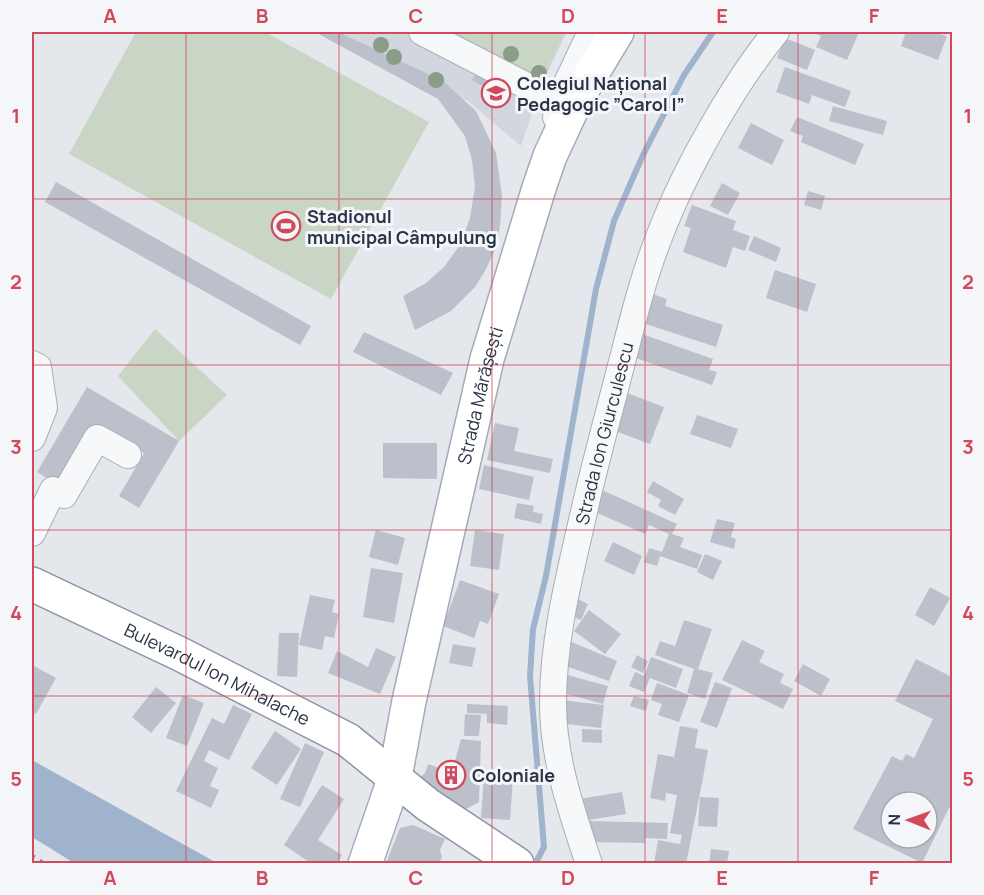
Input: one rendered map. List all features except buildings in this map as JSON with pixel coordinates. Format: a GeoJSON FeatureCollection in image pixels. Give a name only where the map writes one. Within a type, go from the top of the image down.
{"type":"FeatureCollection","features":[{"type":"Feature","properties":{"kind":"main road","name":"Strada Mărășești"},"geometry":{"type":"LineString","coordinates":[[366,862],[395,777],[409,701],[488,359],[550,156],[576,100],[616,32]]}},
{"type":"Feature","properties":{"kind":"main road","name":"Bulevardul Ion Mihalache"},"geometry":{"type":"LineString","coordinates":[[32,584],[180,654],[348,740],[428,805],[516,863]]}},
{"type":"Feature","properties":{"kind":"street"},"geometry":{"type":"LineString","coordinates":[[422,32],[558,102]]}},
{"type":"Feature","properties":{"kind":"street"},"geometry":{"type":"LineString","coordinates":[[550,156],[558,102],[591,32]]}},
{"type":"Feature","properties":{"kind":"street","name":"Strada Ion Giurculescu"},"geometry":{"type":"LineString","coordinates":[[589,864],[561,772],[556,738],[554,697],[560,616],[598,454],[660,232],[684,180],[710,135],[776,32]]}},
{"type":"Feature","properties":{"kind":"street"},"geometry":{"type":"LineString","coordinates":[[32,364],[38,367],[44,408],[32,438]]}},
{"type":"Feature","properties":{"kind":"street"},"geometry":{"type":"LineString","coordinates":[[32,533],[53,490],[64,495],[97,438],[128,455]]}},
{"type":"Feature","properties":{"kind":"shaded area","name":"Colegiul Național Pedagogic ”Carol I”"},"geometry":{"type":"Polygon","coordinates":[[[337,32],[567,32],[541,86],[521,146],[468,101],[337,32]]]}},
{"type":"Feature","properties":{"kind":"green space","name":"Stadionul municipal Câmpulung"},"geometry":{"type":"Polygon","coordinates":[[[136,32],[265,32],[429,122],[331,299],[69,154],[136,32]]]}},
{"type":"Feature","properties":{"kind":"green space"},"geometry":{"type":"Polygon","coordinates":[[[445,32],[565,32],[541,82],[445,32]]]}},
{"type":"Feature","properties":{"kind":"green space"},"geometry":{"type":"Polygon","coordinates":[[[155,329],[227,395],[179,441],[118,376],[155,329]]]}},
{"type":"Feature","properties":{"kind":"water"},"geometry":{"type":"Polygon","coordinates":[[[32,760],[217,863],[74,863],[32,837],[32,760]]]}},
{"type":"Feature","properties":{"kind":"waterway"},"geometry":{"type":"LineString","coordinates":[[535,864],[544,847],[530,676],[533,629],[546,576],[596,289],[614,221],[643,155],[684,75],[713,32]]}},
{"type":"Feature","properties":{"kind":"railway"},"geometry":{"type":"LineString","coordinates":[[32,856],[44,864]]}},
{"type":"Feature","properties":{"kind":"place","name":"Colegiul Național Pedagogic ”Carol I”"},"geometry":{"type":"Point","coordinates":[496,93]}},
{"type":"Feature","properties":{"kind":"place","name":"Stadionul municipal Câmpulung"},"geometry":{"type":"Point","coordinates":[286,226]}},
{"type":"Feature","properties":{"kind":"place","name":"Coloniale"},"geometry":{"type":"Point","coordinates":[451,775]}}]}
